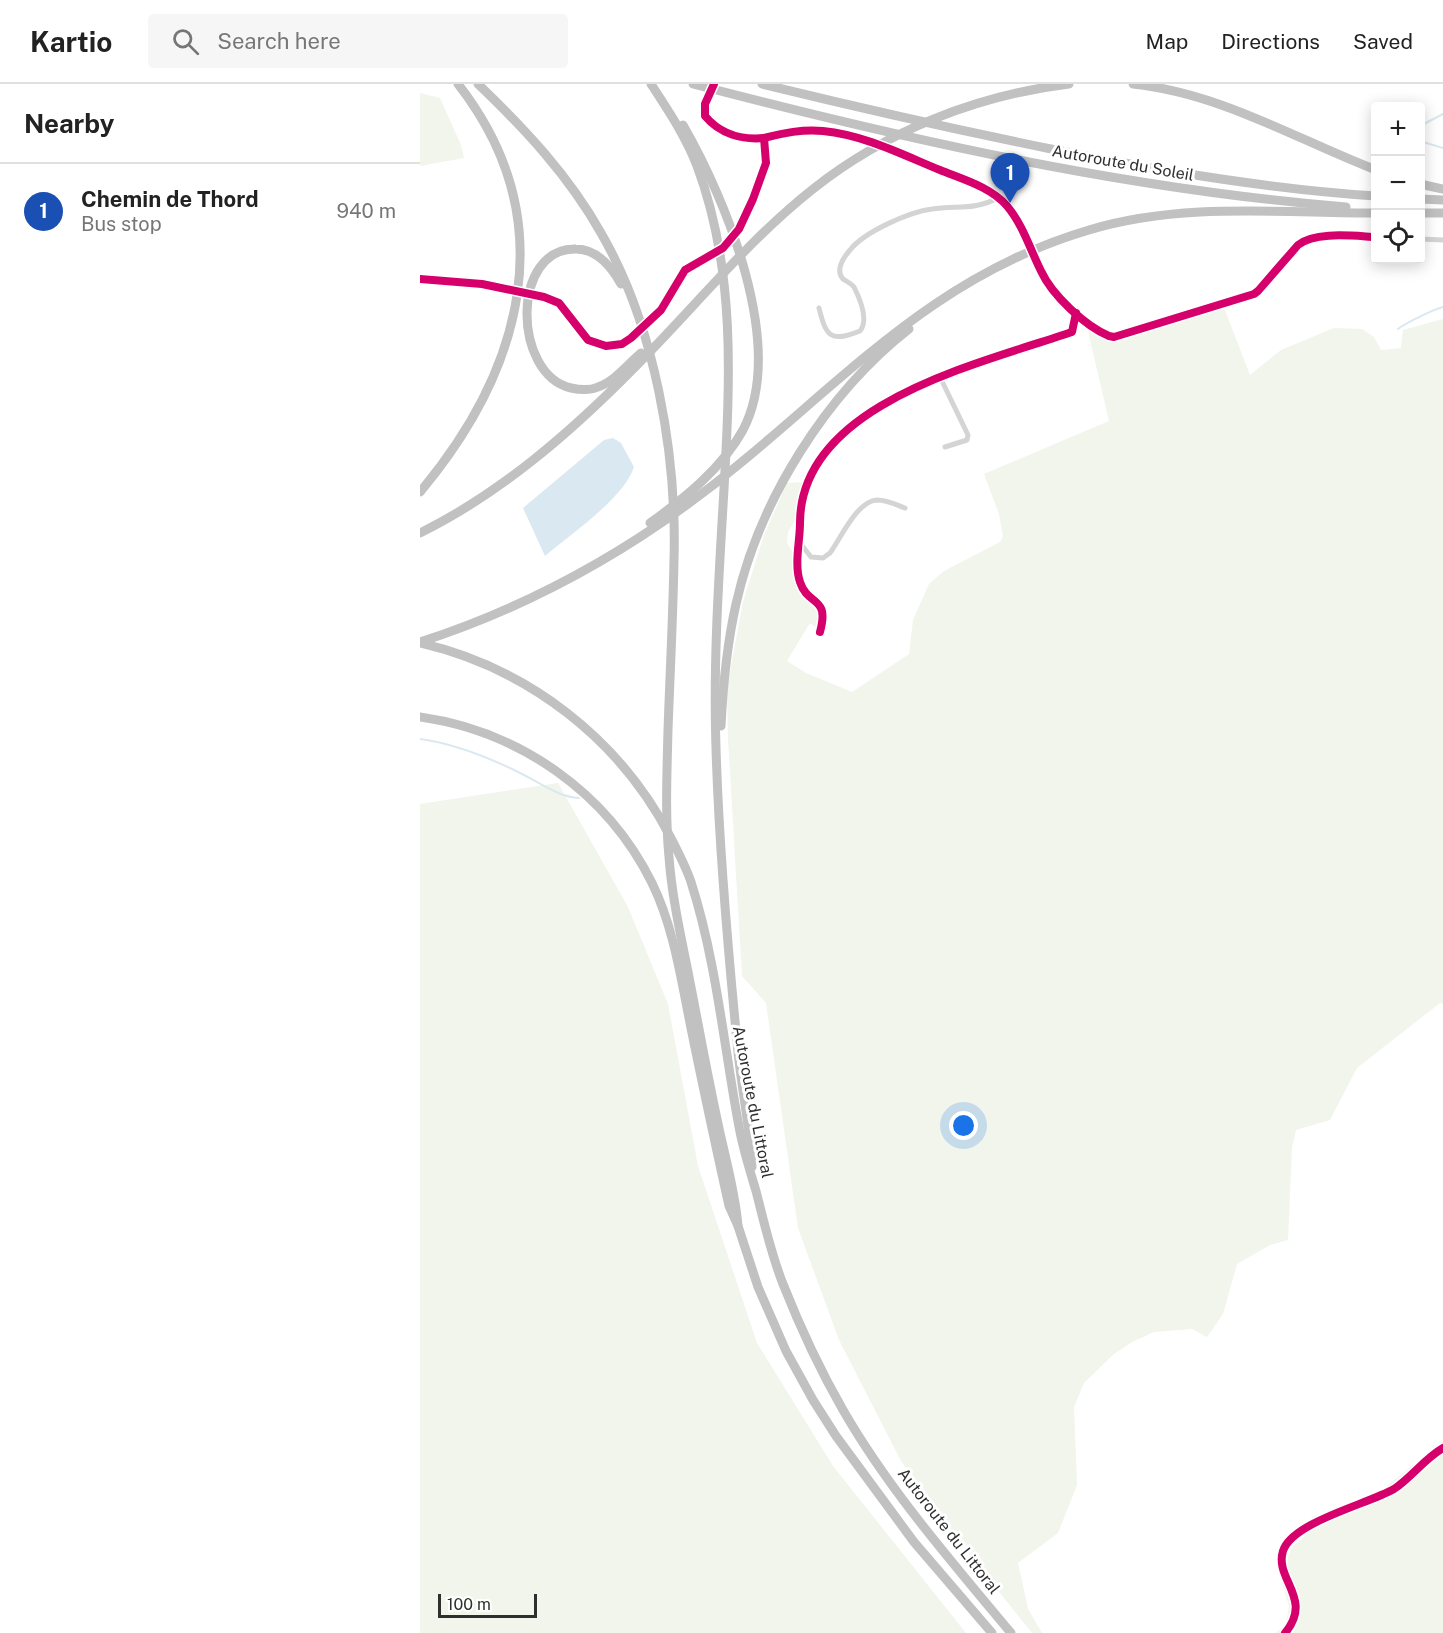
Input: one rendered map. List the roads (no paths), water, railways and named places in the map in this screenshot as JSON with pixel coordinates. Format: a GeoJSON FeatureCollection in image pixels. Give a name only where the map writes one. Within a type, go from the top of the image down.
{"type":"FeatureCollection","features":[{"type":"Feature","properties":{"kind":"highway"},"geometry":{"type":"LineString","coordinates":[[420,492],[461,439],[481,403],[499,363],[509,332],[519,276],[519,216],[506,168],[492,136],[458,84]]}},
{"type":"Feature","properties":{"kind":"highway"},"geometry":{"type":"LineString","coordinates":[[478,84],[533,138],[581,201],[617,263],[637,316],[657,381],[667,434],[674,509],[666,790],[670,873],[680,934],[736,1203],[738,1226]]}},
{"type":"Feature","properties":{"kind":"highway"},"geometry":{"type":"LineString","coordinates":[[420,638],[528,594],[619,544],[690,492],[728,453],[744,428],[755,395],[758,375],[758,347],[745,274],[727,217],[703,162],[667,103],[651,84]]}},
{"type":"Feature","properties":{"kind":"highway"},"geometry":{"type":"LineString","coordinates":[[657,84],[695,163],[716,230],[726,300],[729,353],[727,428],[715,668],[717,789],[728,951],[752,1178]]}},
{"type":"Feature","properties":{"kind":"highway","name":"Autoroute du Soleil"},"geometry":{"type":"LineString","coordinates":[[762,84],[1125,164],[1238,182],[1333,194],[1371,196]]}},
{"type":"Feature","properties":{"kind":"highway"},"geometry":{"type":"LineString","coordinates":[[420,534],[527,466],[582,418],[635,367],[738,256],[814,188],[869,152],[920,125],[968,107],[1020,92],[1069,84]]}},
{"type":"Feature","properties":{"kind":"highway"},"geometry":{"type":"LineString","coordinates":[[1133,84],[1179,92],[1227,106],[1371,168]]}},
{"type":"Feature","properties":{"kind":"highway","name":"Autoroute du Soleil"},"geometry":{"type":"LineString","coordinates":[[696,85],[944,146],[1136,182],[1269,200],[1371,210]]}},
{"type":"Feature","properties":{"kind":"highway"},"geometry":{"type":"LineString","coordinates":[[1425,185],[1443,189]]}},
{"type":"Feature","properties":{"kind":"highway"},"geometry":{"type":"LineString","coordinates":[[1425,199],[1443,200]]}},
{"type":"Feature","properties":{"kind":"highway"},"geometry":{"type":"LineString","coordinates":[[420,643],[467,626],[567,581],[654,528],[749,457],[876,347],[936,302],[977,277],[1024,253],[1090,230],[1153,217],[1214,211],[1371,211]]}},
{"type":"Feature","properties":{"kind":"highway"},"geometry":{"type":"LineString","coordinates":[[1425,213],[1443,213]]}},
{"type":"Feature","properties":{"kind":"highway"},"geometry":{"type":"LineString","coordinates":[[637,316],[617,277],[604,261],[584,250],[563,250],[545,259],[538,268],[531,290],[529,330],[534,356],[543,370],[557,383],[584,390],[598,387],[616,376],[693,304]]}},
{"type":"Feature","properties":{"kind":"highway"},"geometry":{"type":"LineString","coordinates":[[717,789],[724,681],[736,603],[757,539],[783,482],[813,433],[870,365],[904,333],[977,277]]}},
{"type":"Feature","properties":{"kind":"highway","name":"Autoroute du Littoral"},"geometry":{"type":"LineString","coordinates":[[420,643],[464,656],[514,678],[574,717],[625,768],[660,818],[690,878],[714,977],[740,1130],[752,1178],[769,1242],[809,1345],[844,1411],[885,1474],[1011,1633]]}},
{"type":"Feature","properties":{"kind":"highway","name":"Autoroute du Littoral"},"geometry":{"type":"LineString","coordinates":[[420,717],[444,720],[480,730],[522,749],[547,764],[588,798],[633,850],[652,883],[665,915],[677,960],[727,1197],[758,1287],[786,1351],[836,1436],[914,1542],[992,1633]]}},
{"type":"Feature","properties":{"kind":"street"},"geometry":{"type":"LineString","coordinates":[[708,98],[706,118],[743,139],[812,130],[841,134],[869,141],[970,182],[999,197],[1013,214],[1052,289],[1076,313],[1099,331],[1114,337],[1254,294],[1304,241],[1327,236],[1371,237]]}},
{"type":"Feature","properties":{"kind":"street"},"geometry":{"type":"LineString","coordinates":[[420,279],[461,281],[544,297],[559,303],[588,340],[599,345],[622,344],[661,310],[685,270],[723,248],[739,229],[766,163],[764,138]]}},
{"type":"Feature","properties":{"kind":"street"},"geometry":{"type":"LineString","coordinates":[[819,308],[827,333],[838,336],[860,331],[864,324],[864,316],[854,288],[842,278],[840,272],[843,260],[852,247],[868,234],[899,219],[930,209],[985,205],[999,197]]}},
{"type":"Feature","properties":{"kind":"street"},"geometry":{"type":"LineString","coordinates":[[1425,239],[1443,240]]}},
{"type":"Feature","properties":{"kind":"street"},"geometry":{"type":"LineString","coordinates":[[820,632],[824,614],[822,608],[805,591],[800,582],[798,560],[801,509],[805,487],[816,463],[828,447],[839,435],[872,411],[899,396],[940,377],[1072,332],[1076,313]]}},
{"type":"Feature","properties":{"kind":"street"},"geometry":{"type":"LineString","coordinates":[[940,377],[968,435],[967,440],[945,447]]}},
{"type":"Feature","properties":{"kind":"street"},"geometry":{"type":"LineString","coordinates":[[800,542],[810,557],[823,558],[830,553],[863,505],[882,500],[905,508]]}},
{"type":"Feature","properties":{"kind":"street"},"geometry":{"type":"LineString","coordinates":[[1285,1633],[1293,1622],[1296,1610],[1282,1559],[1283,1550],[1287,1544],[1317,1522],[1392,1490],[1408,1478],[1424,1461],[1443,1448]]}},
{"type":"Feature","properties":{"kind":"waterway"},"geometry":{"type":"LineString","coordinates":[[1425,123],[1443,114]]}},
{"type":"Feature","properties":{"kind":"waterway"},"geometry":{"type":"LineString","coordinates":[[1425,143],[1443,148]]}},
{"type":"Feature","properties":{"kind":"waterway"},"geometry":{"type":"LineString","coordinates":[[1398,329],[1443,307]]}},
{"type":"Feature","properties":{"kind":"waterway"},"geometry":{"type":"LineString","coordinates":[[420,739],[472,752],[508,767],[556,792],[579,798]]}},
{"type":"Feature","properties":{"kind":"place","name":"Chemin de Thord"},"geometry":{"type":"Point","coordinates":[1010,203]}}]}
